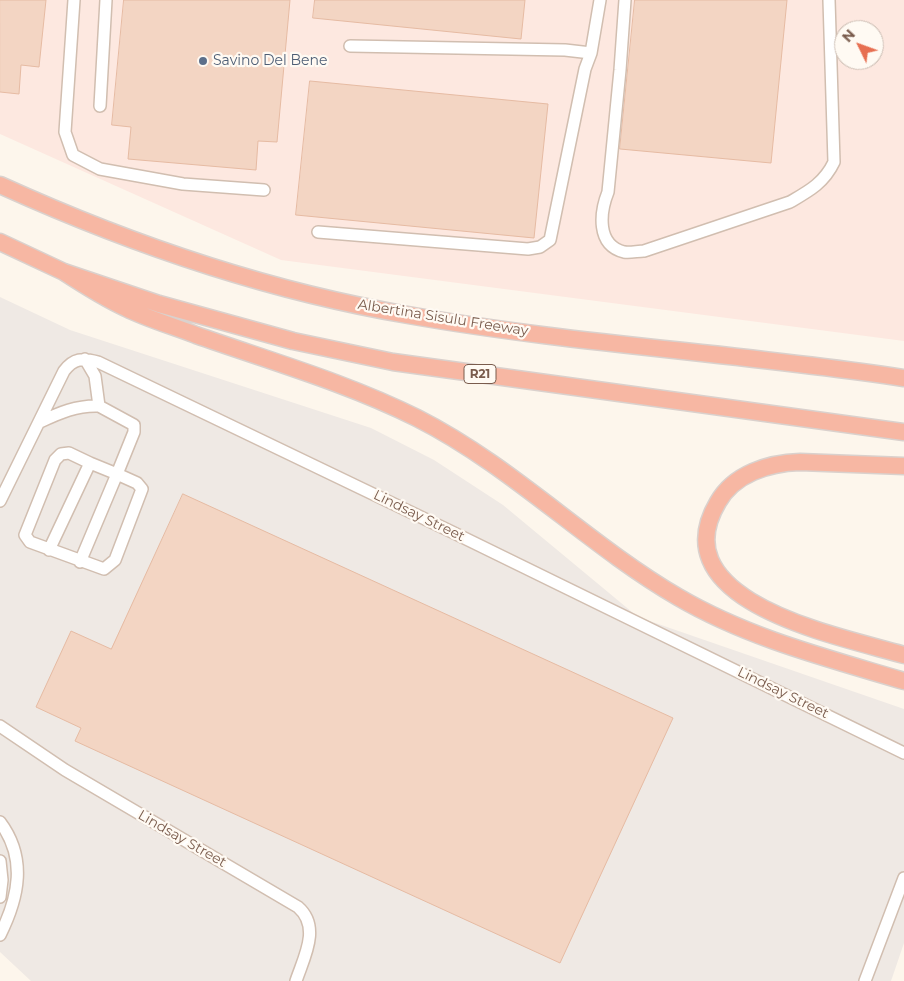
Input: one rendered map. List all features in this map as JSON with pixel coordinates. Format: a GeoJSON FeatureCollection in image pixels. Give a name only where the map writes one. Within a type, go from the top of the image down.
{"type":"FeatureCollection","features":[{"type":"Feature","properties":{"kind":"highway","name":"Albertina Sisulu Freeway"},"geometry":{"type":"LineString","coordinates":[[0,185],[45,206],[146,245],[289,289],[406,315],[502,330],[821,365],[904,378]]}},
{"type":"Feature","properties":{"kind":"highway","name":"R21"},"geometry":{"type":"LineString","coordinates":[[0,242],[64,272],[238,327],[293,341],[393,362],[904,432]]}},
{"type":"Feature","properties":{"kind":"highway"},"geometry":{"type":"LineString","coordinates":[[64,272],[126,308],[171,327],[384,402],[419,419],[463,443],[490,461],[640,572],[702,610],[785,645],[904,681]]}},
{"type":"Feature","properties":{"kind":"highway"},"geometry":{"type":"LineString","coordinates":[[821,365],[904,372]]}},
{"type":"Feature","properties":{"kind":"highway"},"geometry":{"type":"LineString","coordinates":[[904,466],[783,463],[743,477],[731,486],[718,502],[710,519],[707,540],[712,560],[722,579],[735,593],[761,609],[904,656]]}},
{"type":"Feature","properties":{"kind":"highway"},"geometry":{"type":"LineString","coordinates":[[812,627],[904,650]]}},
{"type":"Feature","properties":{"kind":"lane"},"geometry":{"type":"LineString","coordinates":[[74,0],[65,132],[73,155],[100,169],[183,184],[264,190]]}},
{"type":"Feature","properties":{"kind":"lane"},"geometry":{"type":"LineString","coordinates":[[100,106],[106,0]]}},
{"type":"Feature","properties":{"kind":"lane"},"geometry":{"type":"LineString","coordinates":[[318,232],[528,249],[540,247],[550,240],[585,69],[591,53],[600,0]]}},
{"type":"Feature","properties":{"kind":"lane"},"geometry":{"type":"LineString","coordinates":[[625,0],[617,108],[608,192],[603,206],[602,230],[612,246],[624,252],[644,251],[790,202],[812,190],[827,176],[834,162],[829,0]]}},
{"type":"Feature","properties":{"kind":"lane"},"geometry":{"type":"LineString","coordinates":[[350,46],[565,50],[591,53]]}},
{"type":"Feature","properties":{"kind":"lane"},"geometry":{"type":"LineString","coordinates":[[0,501],[64,372],[76,360],[86,359],[95,376],[98,406]]}},
{"type":"Feature","properties":{"kind":"lane","name":"Lindsay Street"},"geometry":{"type":"LineString","coordinates":[[86,359],[108,366],[904,753]]}},
{"type":"Feature","properties":{"kind":"lane"},"geometry":{"type":"LineString","coordinates":[[40,422],[62,412],[86,406],[98,406],[131,422],[135,429],[80,562]]}},
{"type":"Feature","properties":{"kind":"lane"},"geometry":{"type":"LineString","coordinates":[[69,453],[90,462],[138,482],[142,489],[115,560],[104,569],[80,562],[30,542],[25,535],[55,460],[61,454],[69,453]]}},
{"type":"Feature","properties":{"kind":"lane"},"geometry":{"type":"LineString","coordinates":[[49,550],[90,462]]}},
{"type":"Feature","properties":{"kind":"lane","name":"Lindsay Street"},"geometry":{"type":"LineString","coordinates":[[0,726],[65,770],[306,913],[310,931],[308,947],[296,981]]}},
{"type":"Feature","properties":{"kind":"lane"},"geometry":{"type":"LineString","coordinates":[[0,822],[13,845],[19,880],[15,902],[0,935]]}},
{"type":"Feature","properties":{"kind":"lane"},"geometry":{"type":"LineString","coordinates":[[0,861],[2,880],[0,897]]}},
{"type":"Feature","properties":{"kind":"lane"},"geometry":{"type":"LineString","coordinates":[[865,981],[904,878]]}},
{"type":"Feature","properties":{"kind":"shaded area"},"geometry":{"type":"Polygon","coordinates":[[[0,0],[904,0],[904,341],[281,260],[0,134],[0,0]]]}},
{"type":"Feature","properties":{"kind":"shaded area"},"geometry":{"type":"Polygon","coordinates":[[[0,297],[70,330],[371,428],[434,460],[503,505],[638,617],[904,709],[904,943],[891,981],[31,981],[0,952],[0,297]]]}},
{"type":"Feature","properties":{"kind":"building"},"geometry":{"type":"Polygon","coordinates":[[[0,0],[46,0],[39,67],[21,65],[19,94],[0,92],[0,0]]]}},
{"type":"Feature","properties":{"kind":"building"},"geometry":{"type":"Polygon","coordinates":[[[124,0],[290,0],[277,142],[258,141],[256,170],[128,159],[131,127],[112,125],[124,0]]]}},
{"type":"Feature","properties":{"kind":"building"},"geometry":{"type":"Polygon","coordinates":[[[315,0],[525,0],[521,39],[313,18],[315,0]]]}},
{"type":"Feature","properties":{"kind":"building"},"geometry":{"type":"Polygon","coordinates":[[[635,0],[787,0],[771,163],[620,149],[635,0]]]}},
{"type":"Feature","properties":{"kind":"building"},"geometry":{"type":"Polygon","coordinates":[[[310,81],[548,104],[534,238],[296,215],[310,81]]]}},
{"type":"Feature","properties":{"kind":"building"},"geometry":{"type":"Polygon","coordinates":[[[183,494],[673,718],[560,963],[75,741],[81,728],[36,707],[71,631],[111,649],[183,494]]]}},
{"type":"Feature","properties":{"kind":"place","name":"Savino Del Bene"},"geometry":{"type":"Point","coordinates":[203,61]}}]}
